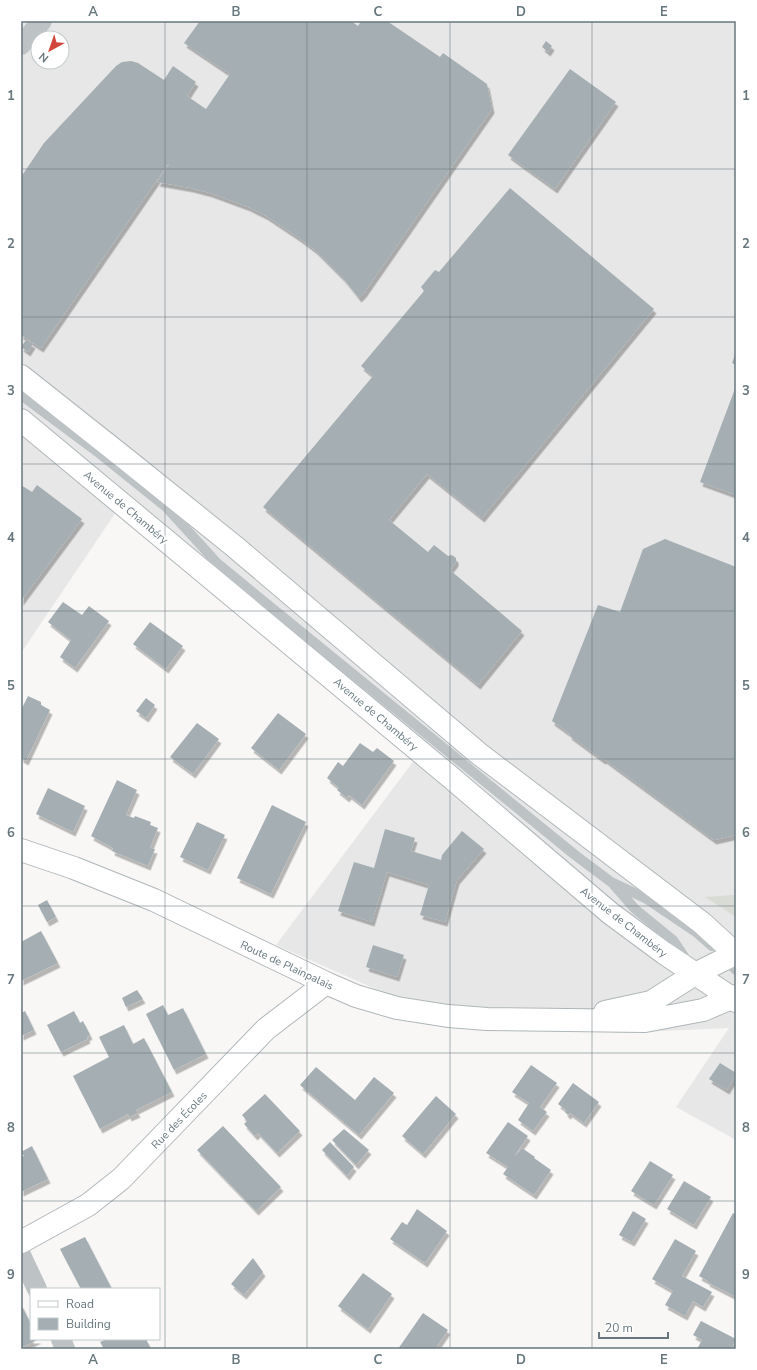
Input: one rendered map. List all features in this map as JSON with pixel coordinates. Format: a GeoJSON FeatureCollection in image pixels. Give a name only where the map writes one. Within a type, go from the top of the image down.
{"type":"FeatureCollection","features":[{"type":"Feature","properties":{"kind":"main road"},"geometry":{"type":"LineString","coordinates":[[21,376],[234,546],[478,752],[702,923],[734,958]]}},
{"type":"Feature","properties":{"kind":"main road","name":"Avenue de Chambéry"},"geometry":{"type":"LineString","coordinates":[[21,420],[448,775],[610,913],[656,948],[734,998]]}},
{"type":"Feature","properties":{"kind":"main road","name":"Route de Plainpalais"},"geometry":{"type":"LineString","coordinates":[[21,850],[74,868],[154,900],[356,996],[404,1009],[448,1016],[487,1019],[645,1021],[703,1010],[734,998]]}},
{"type":"Feature","properties":{"kind":"main road","name":"Route de Plainpalais"},"geometry":{"type":"LineString","coordinates":[[568,1021],[651,1002],[695,974],[734,958]]}},
{"type":"Feature","properties":{"kind":"main road","name":"Rue des Écoles"},"geometry":{"type":"LineString","coordinates":[[21,1242],[88,1205],[122,1179],[266,1029],[326,983]]}},
{"type":"Feature","properties":{"kind":"street"},"geometry":{"type":"LineString","coordinates":[[21,45],[42,21]]}},
{"type":"Feature","properties":{"kind":"street"},"geometry":{"type":"LineString","coordinates":[[21,1255],[37,1288]]}},
{"type":"Feature","properties":{"kind":"street"},"geometry":{"type":"LineString","coordinates":[[60,1340],[65,1349]]}},
{"type":"Feature","properties":{"kind":"lane"},"geometry":{"type":"LineString","coordinates":[[21,395],[99,453],[160,502],[218,564],[575,855],[611,882],[635,909],[673,940],[695,974]]}},
{"type":"Feature","properties":{"kind":"lane"},"geometry":{"type":"LineString","coordinates":[[611,882],[647,899],[734,958]]}},
{"type":"Feature","properties":{"kind":"shaded area"},"geometry":{"type":"Polygon","coordinates":[[[21,21],[736,21],[736,1140],[676,1107],[729,1028],[619,1033],[389,995],[276,945],[415,759],[116,512],[21,653],[21,21]]]}},
{"type":"Feature","properties":{"kind":"shaded area"},"geometry":{"type":"Polygon","coordinates":[[[733,895],[736,895],[736,917],[705,897],[733,895]]]}},
{"type":"Feature","properties":{"kind":"building"},"geometry":{"type":"Polygon","coordinates":[[[200,21],[351,21],[358,26],[361,21],[387,21],[440,57],[443,53],[487,84],[492,109],[364,293],[359,298],[343,278],[315,250],[266,216],[248,207],[210,193],[157,182],[169,165],[168,164],[41,348],[21,335],[21,177],[44,143],[116,66],[122,62],[131,61],[138,63],[164,80],[173,66],[196,82],[187,96],[206,109],[230,74],[184,43],[200,21]]]}},
{"type":"Feature","properties":{"kind":"building"},"geometry":{"type":"Polygon","coordinates":[[[546,41],[552,46],[548,52],[542,47],[546,41]]]}},
{"type":"Feature","properties":{"kind":"building"},"geometry":{"type":"Polygon","coordinates":[[[570,69],[616,102],[555,189],[508,155],[570,69]]]}},
{"type":"Feature","properties":{"kind":"building"},"geometry":{"type":"Polygon","coordinates":[[[510,188],[654,309],[482,518],[427,474],[389,520],[428,552],[434,545],[448,556],[452,555],[456,558],[456,562],[450,570],[522,631],[478,685],[263,507],[373,376],[361,366],[424,291],[421,287],[435,270],[439,272],[510,188]]]}},
{"type":"Feature","properties":{"kind":"building"},"geometry":{"type":"Polygon","coordinates":[[[26,340],[33,344],[28,352],[21,347],[26,340]]]}},
{"type":"Feature","properties":{"kind":"building"},"geometry":{"type":"Polygon","coordinates":[[[736,352],[736,365],[732,363],[736,352]]]}},
{"type":"Feature","properties":{"kind":"building"},"geometry":{"type":"Polygon","coordinates":[[[736,386],[736,495],[700,482],[736,386]]]}},
{"type":"Feature","properties":{"kind":"building"},"geometry":{"type":"Polygon","coordinates":[[[21,485],[32,492],[37,485],[82,519],[21,601],[21,485]]]}},
{"type":"Feature","properties":{"kind":"building"},"geometry":{"type":"Polygon","coordinates":[[[665,539],[736,567],[736,835],[714,840],[604,759],[603,760],[552,721],[598,605],[620,612],[643,549],[665,539]]]}},
{"type":"Feature","properties":{"kind":"building"},"geometry":{"type":"Polygon","coordinates":[[[63,602],[82,615],[89,606],[109,621],[75,668],[60,657],[71,640],[48,622],[63,602]]]}},
{"type":"Feature","properties":{"kind":"building"},"geometry":{"type":"Polygon","coordinates":[[[150,622],[183,646],[166,669],[133,644],[150,622]]]}},
{"type":"Feature","properties":{"kind":"building"},"geometry":{"type":"Polygon","coordinates":[[[28,696],[41,702],[41,705],[50,710],[26,761],[21,758],[21,710],[28,696]]]}},
{"type":"Feature","properties":{"kind":"building"},"geometry":{"type":"Polygon","coordinates":[[[146,698],[155,705],[146,718],[136,711],[146,698]]]}},
{"type":"Feature","properties":{"kind":"building"},"geometry":{"type":"Polygon","coordinates":[[[278,713],[306,734],[279,770],[251,748],[278,713]]]}},
{"type":"Feature","properties":{"kind":"building"},"geometry":{"type":"Polygon","coordinates":[[[197,723],[219,739],[193,774],[170,757],[197,723]]]}},
{"type":"Feature","properties":{"kind":"building"},"geometry":{"type":"Polygon","coordinates":[[[360,743],[373,752],[377,748],[394,761],[362,805],[349,795],[347,798],[337,790],[339,788],[327,778],[338,762],[343,766],[360,743]]]}},
{"type":"Feature","properties":{"kind":"building"},"geometry":{"type":"Polygon","coordinates":[[[117,780],[137,790],[126,815],[134,818],[135,816],[151,822],[150,825],[158,828],[150,848],[155,849],[148,866],[112,851],[113,848],[91,836],[117,780]]]}},
{"type":"Feature","properties":{"kind":"building"},"geometry":{"type":"Polygon","coordinates":[[[48,788],[85,806],[73,832],[36,814],[48,788]]]}},
{"type":"Feature","properties":{"kind":"building"},"geometry":{"type":"Polygon","coordinates":[[[272,805],[306,822],[271,894],[237,878],[272,805]]]}},
{"type":"Feature","properties":{"kind":"building"},"geometry":{"type":"Polygon","coordinates":[[[197,822],[225,835],[208,870],[180,857],[197,822]]]}},
{"type":"Feature","properties":{"kind":"building"},"geometry":{"type":"Polygon","coordinates":[[[385,829],[415,838],[411,851],[441,860],[442,855],[462,831],[484,849],[457,880],[445,922],[420,915],[429,885],[387,872],[372,922],[338,911],[354,862],[374,868],[385,829]]]}},
{"type":"Feature","properties":{"kind":"building"},"geometry":{"type":"Polygon","coordinates":[[[47,900],[56,917],[47,922],[38,905],[47,900]]]}},
{"type":"Feature","properties":{"kind":"building"},"geometry":{"type":"Polygon","coordinates":[[[41,931],[58,963],[21,981],[21,942],[41,931]]]}},
{"type":"Feature","properties":{"kind":"building"},"geometry":{"type":"Polygon","coordinates":[[[373,945],[404,955],[397,977],[366,967],[373,945]]]}},
{"type":"Feature","properties":{"kind":"building"},"geometry":{"type":"Polygon","coordinates":[[[137,990],[143,999],[126,1007],[122,998],[137,990]]]}},
{"type":"Feature","properties":{"kind":"building"},"geometry":{"type":"Polygon","coordinates":[[[163,1005],[168,1015],[183,1008],[206,1054],[174,1070],[146,1014],[163,1005]]]}},
{"type":"Feature","properties":{"kind":"building"},"geometry":{"type":"Polygon","coordinates":[[[25,1011],[34,1030],[21,1036],[21,1013],[25,1011]]]}},
{"type":"Feature","properties":{"kind":"building"},"geometry":{"type":"Polygon","coordinates":[[[74,1011],[80,1023],[83,1021],[90,1035],[87,1037],[88,1039],[61,1052],[47,1025],[74,1011]]]}},
{"type":"Feature","properties":{"kind":"building"},"geometry":{"type":"Polygon","coordinates":[[[124,1025],[133,1044],[144,1038],[172,1092],[136,1110],[138,1113],[129,1117],[128,1114],[100,1129],[73,1076],[109,1057],[99,1037],[124,1025]]]}},
{"type":"Feature","properties":{"kind":"building"},"geometry":{"type":"Polygon","coordinates":[[[720,1063],[736,1073],[727,1090],[709,1079],[720,1063]]]}},
{"type":"Feature","properties":{"kind":"building"},"geometry":{"type":"Polygon","coordinates":[[[531,1065],[557,1083],[540,1107],[547,1112],[533,1131],[518,1120],[529,1103],[512,1092],[531,1065]]]}},
{"type":"Feature","properties":{"kind":"building"},"geometry":{"type":"Polygon","coordinates":[[[316,1067],[355,1100],[374,1077],[394,1093],[359,1135],[300,1085],[316,1067]]]}},
{"type":"Feature","properties":{"kind":"building"},"geometry":{"type":"Polygon","coordinates":[[[573,1083],[599,1102],[584,1123],[570,1113],[568,1115],[565,1112],[566,1110],[558,1104],[573,1083]]]}},
{"type":"Feature","properties":{"kind":"building"},"geometry":{"type":"Polygon","coordinates":[[[265,1094],[300,1131],[277,1153],[258,1133],[255,1136],[244,1124],[247,1121],[242,1115],[265,1094]]]}},
{"type":"Feature","properties":{"kind":"building"},"geometry":{"type":"Polygon","coordinates":[[[436,1096],[456,1114],[423,1154],[402,1136],[436,1096]]]}},
{"type":"Feature","properties":{"kind":"building"},"geometry":{"type":"Polygon","coordinates":[[[508,1122],[528,1136],[515,1155],[522,1148],[551,1170],[534,1195],[503,1174],[508,1167],[486,1153],[508,1122]]]}},
{"type":"Feature","properties":{"kind":"building"},"geometry":{"type":"Polygon","coordinates":[[[223,1126],[281,1187],[256,1211],[197,1150],[223,1126]]]}},
{"type":"Feature","properties":{"kind":"building"},"geometry":{"type":"Polygon","coordinates":[[[344,1129],[369,1150],[356,1165],[332,1140],[344,1129]]]}},
{"type":"Feature","properties":{"kind":"building"},"geometry":{"type":"Polygon","coordinates":[[[330,1142],[354,1167],[347,1176],[322,1150],[330,1142]]]}},
{"type":"Feature","properties":{"kind":"building"},"geometry":{"type":"Polygon","coordinates":[[[32,1146],[48,1179],[21,1192],[21,1157],[24,1156],[21,1152],[32,1146]]]}},
{"type":"Feature","properties":{"kind":"building"},"geometry":{"type":"Polygon","coordinates":[[[650,1161],[673,1175],[654,1205],[631,1191],[650,1161]]]}},
{"type":"Feature","properties":{"kind":"building"},"geometry":{"type":"Polygon","coordinates":[[[684,1181],[711,1197],[694,1225],[667,1209],[684,1181]]]}},
{"type":"Feature","properties":{"kind":"building"},"geometry":{"type":"Polygon","coordinates":[[[417,1209],[447,1231],[425,1263],[390,1239],[402,1222],[407,1225],[417,1209]]]}},
{"type":"Feature","properties":{"kind":"building"},"geometry":{"type":"Polygon","coordinates":[[[633,1211],[646,1219],[632,1242],[619,1235],[633,1211]]]}},
{"type":"Feature","properties":{"kind":"building"},"geometry":{"type":"Polygon","coordinates":[[[733,1213],[736,1215],[736,1297],[707,1282],[708,1281],[699,1276],[733,1213]]]}},
{"type":"Feature","properties":{"kind":"building"},"geometry":{"type":"Polygon","coordinates":[[[85,1237],[111,1288],[80,1288],[60,1249],[85,1237]]]}},
{"type":"Feature","properties":{"kind":"building"},"geometry":{"type":"Polygon","coordinates":[[[675,1239],[696,1251],[682,1276],[712,1292],[703,1307],[693,1301],[685,1316],[665,1305],[673,1291],[652,1279],[675,1239]]]}},
{"type":"Feature","properties":{"kind":"building"},"geometry":{"type":"Polygon","coordinates":[[[253,1258],[263,1272],[244,1295],[231,1284],[253,1258]]]}},
{"type":"Feature","properties":{"kind":"building"},"geometry":{"type":"Polygon","coordinates":[[[363,1273],[392,1294],[368,1329],[338,1306],[363,1273]]]}},
{"type":"Feature","properties":{"kind":"building"},"geometry":{"type":"Polygon","coordinates":[[[21,1304],[30,1322],[30,1340],[37,1340],[21,1348],[21,1304]]]}},
{"type":"Feature","properties":{"kind":"building"},"geometry":{"type":"Polygon","coordinates":[[[423,1313],[448,1330],[435,1349],[398,1349],[423,1313]]]}},
{"type":"Feature","properties":{"kind":"building"},"geometry":{"type":"Polygon","coordinates":[[[701,1321],[736,1339],[731,1349],[697,1349],[702,1340],[693,1335],[701,1321]]]}},
{"type":"Feature","properties":{"kind":"building"},"geometry":{"type":"Polygon","coordinates":[[[105,1340],[146,1340],[151,1349],[104,1349],[100,1342],[105,1340]]]}}]}
